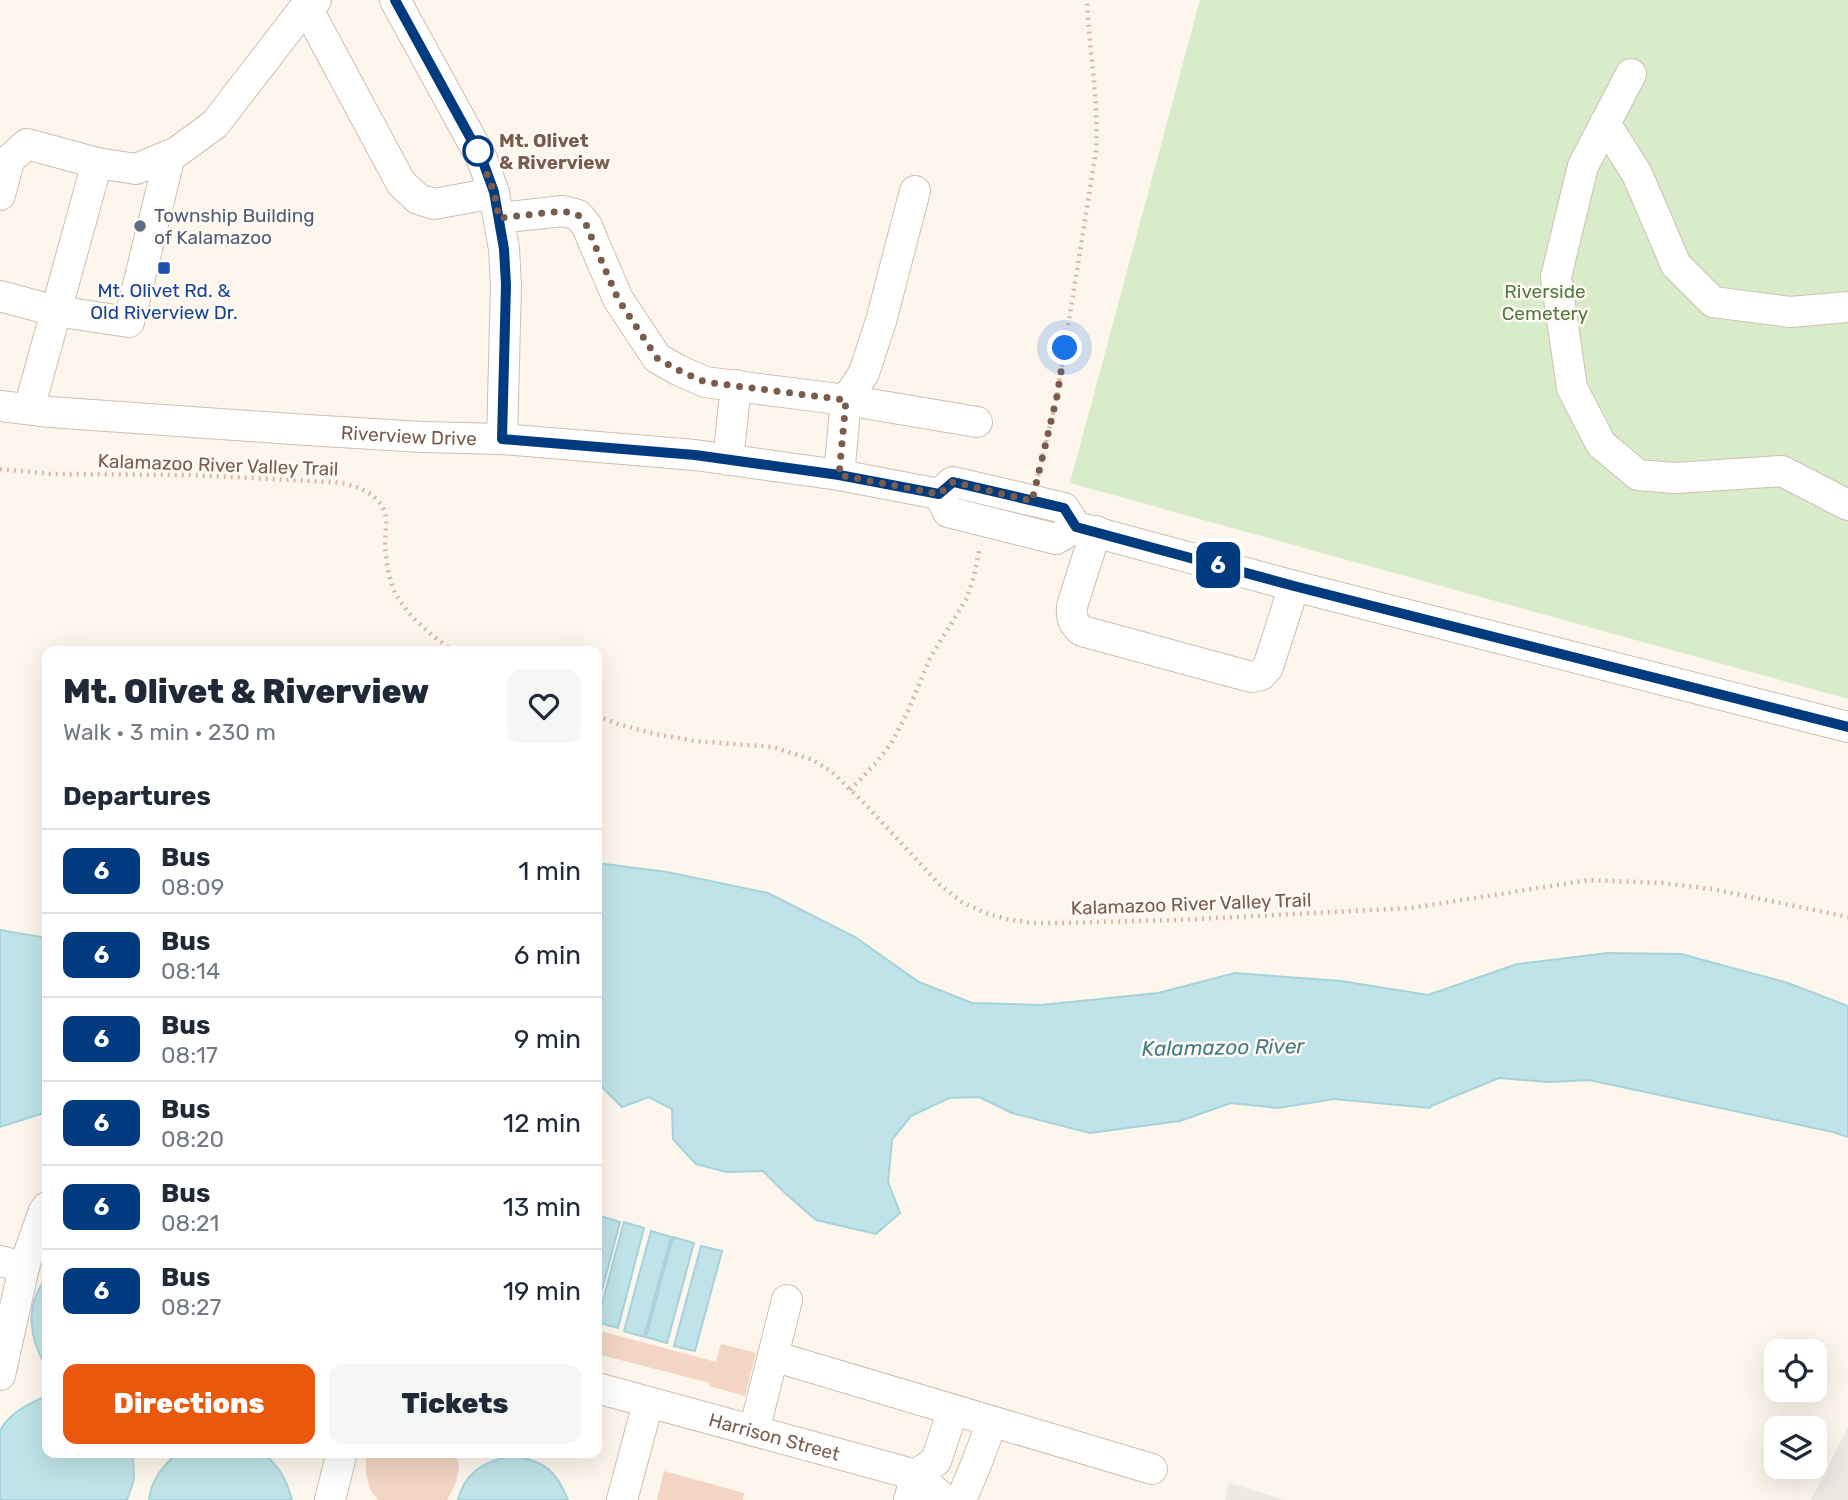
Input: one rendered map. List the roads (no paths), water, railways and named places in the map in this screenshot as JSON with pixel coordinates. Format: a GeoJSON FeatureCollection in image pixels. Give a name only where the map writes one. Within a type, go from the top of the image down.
{"type":"FeatureCollection","features":[{"type":"Feature","properties":{"kind":"street"},"geometry":{"type":"LineString","coordinates":[[395,0],[482,159],[496,205],[504,249],[506,285],[502,439]]}},
{"type":"Feature","properties":{"kind":"street"},"geometry":{"type":"LineString","coordinates":[[0,195],[9,160],[27,144],[97,163],[136,169],[177,152],[215,124],[311,3],[401,184],[418,199],[434,204],[496,205],[563,211],[578,215],[590,233],[618,299],[657,358],[705,382],[846,400],[977,422]]}},
{"type":"Feature","properties":{"kind":"street"},"geometry":{"type":"LineString","coordinates":[[1631,74],[1583,166],[1556,277],[1572,388],[1601,444],[1638,475],[1675,478],[1782,471],[1848,505]]}},
{"type":"Feature","properties":{"kind":"street"},"geometry":{"type":"LineString","coordinates":[[1605,123],[1637,174],[1676,265],[1713,302],[1790,312],[1848,307]]}},
{"type":"Feature","properties":{"kind":"street"},"geometry":{"type":"LineString","coordinates":[[0,296],[55,311],[129,322],[170,155]]}},
{"type":"Feature","properties":{"kind":"street"},"geometry":{"type":"LineString","coordinates":[[14,408],[55,311],[97,163]]}},
{"type":"Feature","properties":{"kind":"street"},"geometry":{"type":"LineString","coordinates":[[839,475],[846,400],[864,373],[877,334],[915,191]]}},
{"type":"Feature","properties":{"kind":"street"},"geometry":{"type":"LineString","coordinates":[[728,460],[736,385]]}},
{"type":"Feature","properties":{"kind":"street","name":"Riverview Drive"},"geometry":{"type":"LineString","coordinates":[[14,408],[320,431],[502,439],[695,455],[839,475],[939,494],[953,482],[1064,508],[1086,529],[1294,586],[1848,727]]}},
{"type":"Feature","properties":{"kind":"street"},"geometry":{"type":"LineString","coordinates":[[939,494],[948,512],[986,522],[1056,538],[1086,529],[1072,606],[1075,625],[1082,631],[1244,675],[1261,675],[1268,667],[1294,586]]}},
{"type":"Feature","properties":{"kind":"street"},"geometry":{"type":"LineString","coordinates":[[0,1375],[12,1264],[42,1213]]}},
{"type":"Feature","properties":{"kind":"street"},"geometry":{"type":"LineString","coordinates":[[754,1432],[787,1300]]}},
{"type":"Feature","properties":{"kind":"street"},"geometry":{"type":"LineString","coordinates":[[773,1356],[1152,1469]]}},
{"type":"Feature","properties":{"kind":"street","name":"Harrison Street"},"geometry":{"type":"LineString","coordinates":[[602,1389],[754,1432],[945,1500]]}},
{"type":"Feature","properties":{"kind":"street"},"geometry":{"type":"LineString","coordinates":[[622,1500],[648,1403]]}},
{"type":"Feature","properties":{"kind":"street"},"geometry":{"type":"LineString","coordinates":[[913,1488],[936,1461],[953,1410]]}},
{"type":"Feature","properties":{"kind":"street"},"geometry":{"type":"LineString","coordinates":[[961,1500],[992,1422]]}},
{"type":"Feature","properties":{"kind":"street"},"geometry":{"type":"LineString","coordinates":[[330,1500],[340,1458]]}},
{"type":"Feature","properties":{"kind":"water","name":"Kalamazoo River"},"geometry":{"type":"Polygon","coordinates":[[[602,864],[667,872],[768,893],[855,937],[919,982],[972,1003],[1041,1005],[1158,993],[1235,973],[1341,981],[1428,995],[1517,964],[1608,953],[1681,954],[1788,983],[1848,1006],[1848,1137],[1589,1080],[1548,1082],[1499,1078],[1430,1108],[1334,1099],[1278,1108],[1231,1103],[1180,1121],[1090,1133],[1012,1113],[979,1097],[949,1098],[911,1116],[892,1140],[888,1182],[900,1213],[876,1234],[816,1220],[763,1171],[727,1172],[696,1164],[673,1139],[672,1109],[649,1097],[622,1107],[602,1087],[602,864]]]}},
{"type":"Feature","properties":{"kind":"water"},"geometry":{"type":"Polygon","coordinates":[[[0,930],[42,937],[42,1114],[0,1127],[0,930]]]}},
{"type":"Feature","properties":{"kind":"water"},"geometry":{"type":"Polygon","coordinates":[[[602,1217],[620,1222],[602,1290],[602,1217]]]}},
{"type":"Feature","properties":{"kind":"water"},"geometry":{"type":"Polygon","coordinates":[[[624,1222],[644,1228],[618,1328],[602,1323],[602,1303],[624,1222]]]}},
{"type":"Feature","properties":{"kind":"water"},"geometry":{"type":"Polygon","coordinates":[[[651,1231],[671,1237],[644,1337],[624,1331],[651,1231]]]}},
{"type":"Feature","properties":{"kind":"water"},"geometry":{"type":"Polygon","coordinates":[[[673,1237],[694,1243],[667,1343],[646,1337],[673,1237]]]}},
{"type":"Feature","properties":{"kind":"water"},"geometry":{"type":"Polygon","coordinates":[[[701,1246],[722,1251],[695,1351],[674,1346],[701,1246]]]}},
{"type":"Feature","properties":{"kind":"water"},"geometry":{"type":"Polygon","coordinates":[[[42,1285],[42,1359],[36,1346],[32,1322],[32,1311],[42,1285]]]}},
{"type":"Feature","properties":{"kind":"water"},"geometry":{"type":"Polygon","coordinates":[[[42,1398],[42,1458],[133,1458],[134,1479],[127,1500],[0,1500],[0,1431],[13,1414],[42,1398]]]}},
{"type":"Feature","properties":{"kind":"water"},"geometry":{"type":"Polygon","coordinates":[[[172,1458],[268,1458],[282,1474],[292,1500],[149,1500],[152,1486],[172,1458]]]}},
{"type":"Feature","properties":{"kind":"water"},"geometry":{"type":"Polygon","coordinates":[[[523,1458],[535,1461],[549,1469],[568,1500],[458,1500],[472,1474],[496,1460],[523,1458]]]}},
{"type":"Feature","properties":{"kind":"place","name":"Mt. Olivet & Riverview"},"geometry":{"type":"Point","coordinates":[478,151]}},
{"type":"Feature","properties":{"kind":"place","name":"Township Building of Kalamazoo"},"geometry":{"type":"Point","coordinates":[140,226]}},
{"type":"Feature","properties":{"kind":"place","name":"Mt. Olivet Rd. & Old Riverview Dr."},"geometry":{"type":"Point","coordinates":[164,268]}},
{"type":"Feature","properties":{"kind":"park label","name":"Riverside Cemetery"},"geometry":{"type":"Point","coordinates":[1545,302]}}]}
